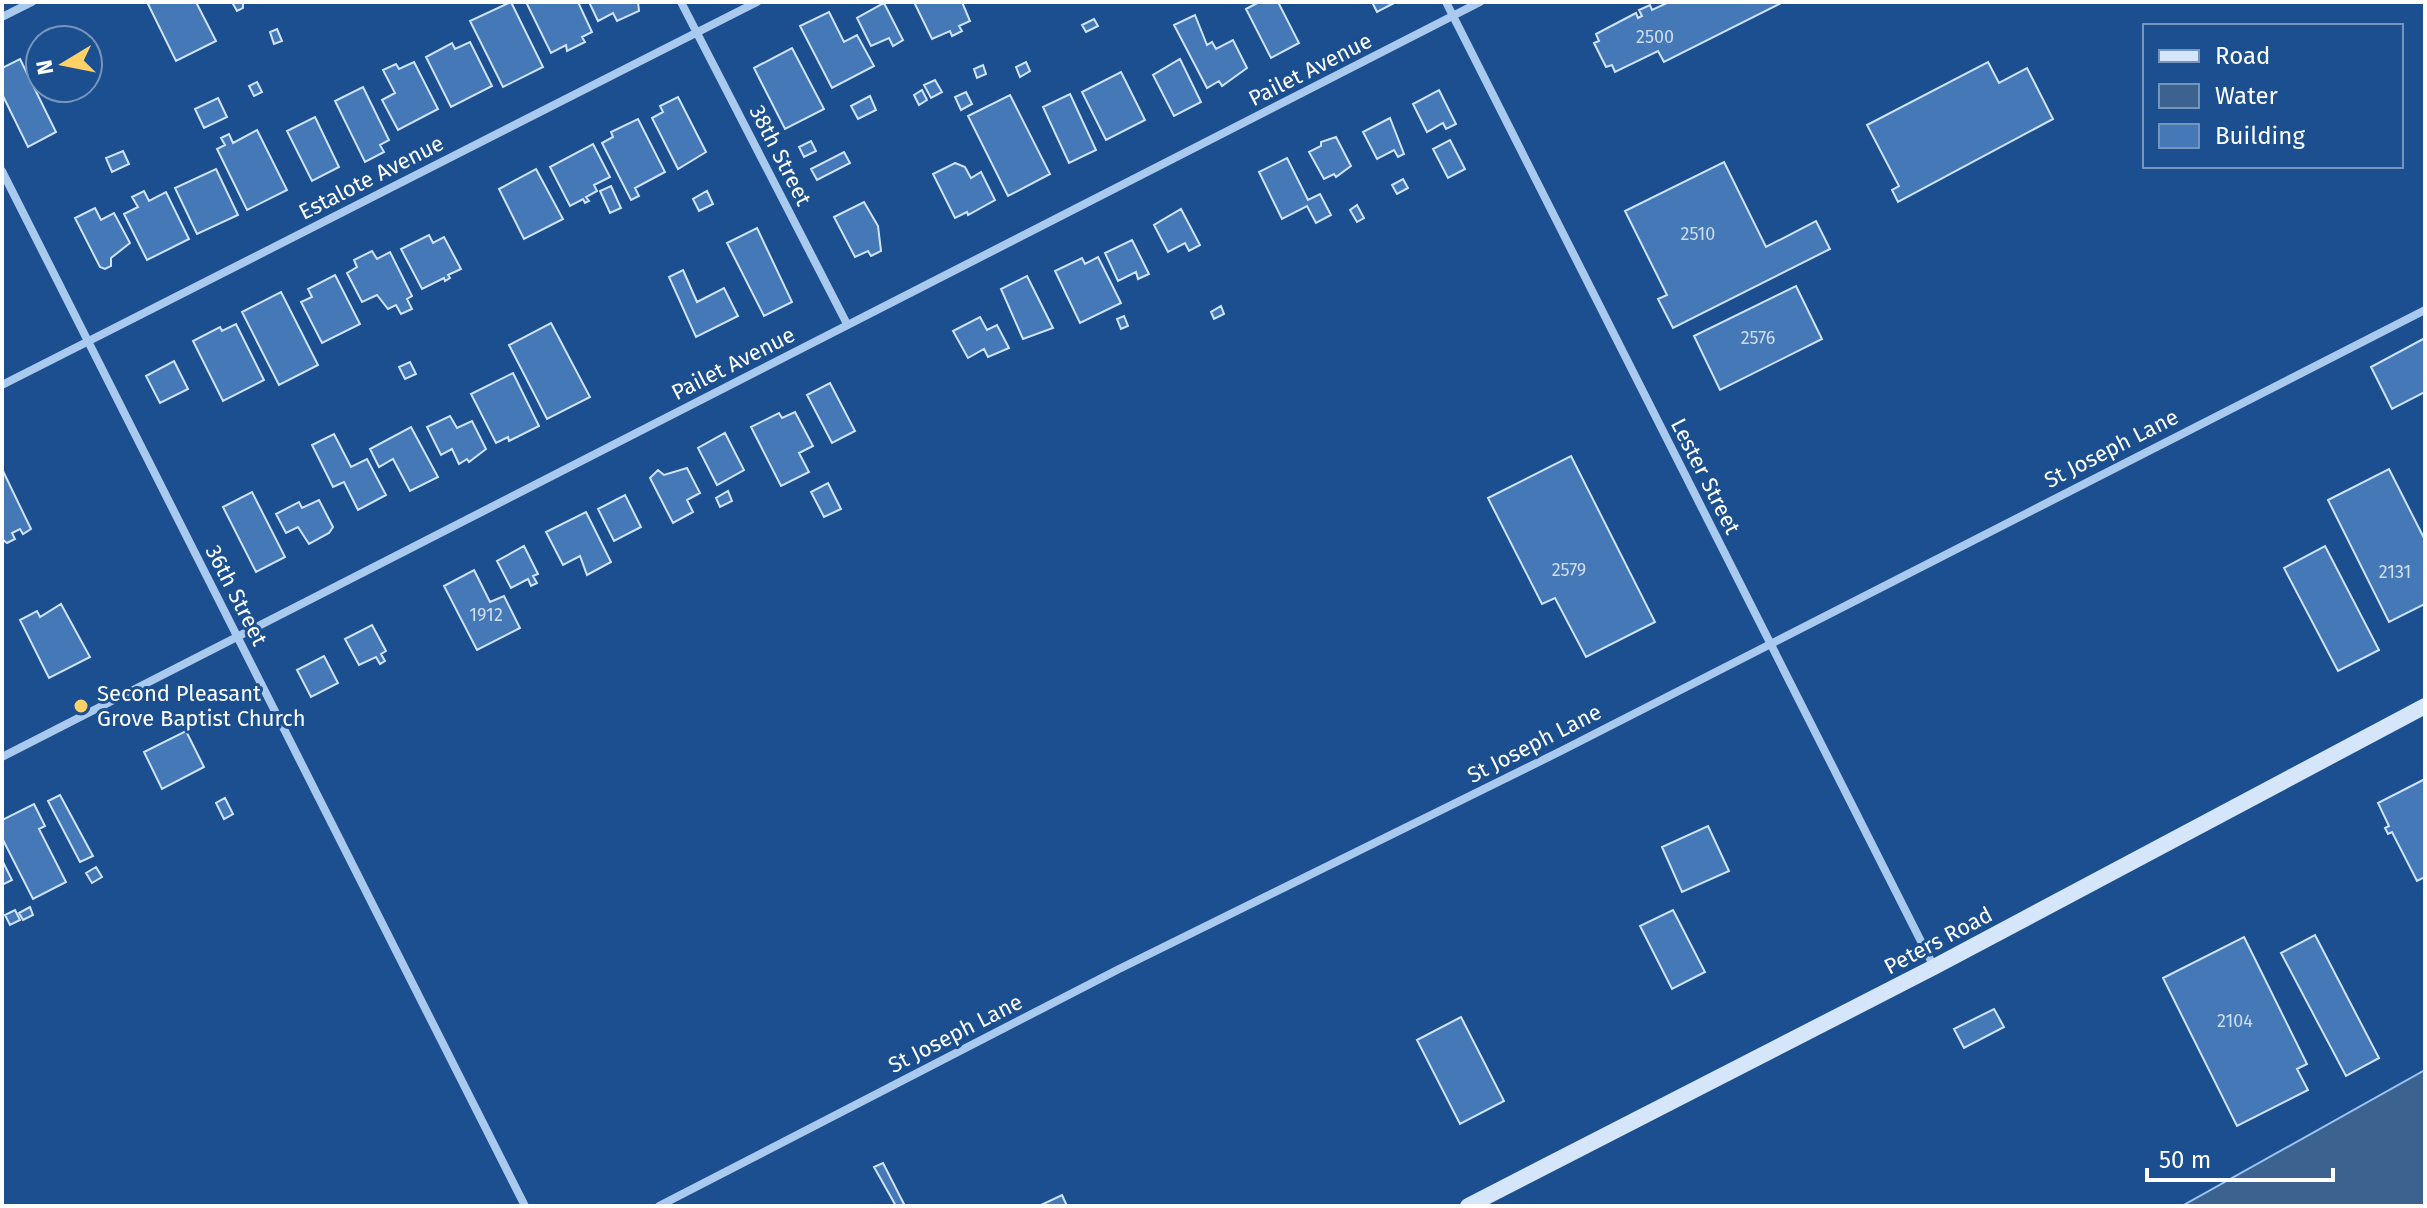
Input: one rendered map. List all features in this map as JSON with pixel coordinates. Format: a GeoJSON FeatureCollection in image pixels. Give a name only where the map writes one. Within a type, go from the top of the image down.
{"type":"FeatureCollection","features":[{"type":"Feature","properties":{"kind":"main road","name":"Peters Road"},"geometry":{"type":"LineString","coordinates":[[1468,1206],[1934,967],[2425,706]]}},
{"type":"Feature","properties":{"kind":"street"},"geometry":{"type":"LineString","coordinates":[[2,17],[32,2]]}},
{"type":"Feature","properties":{"kind":"street","name":"38th Street"},"geometry":{"type":"LineString","coordinates":[[681,2],[847,324]]}},
{"type":"Feature","properties":{"kind":"street","name":"Estalote Avenue"},"geometry":{"type":"LineString","coordinates":[[2,385],[757,2]]}},
{"type":"Feature","properties":{"kind":"street","name":"Lester Street"},"geometry":{"type":"LineString","coordinates":[[1446,2],[1934,967]]}},
{"type":"Feature","properties":{"kind":"street","name":"Pailet Avenue"},"geometry":{"type":"LineString","coordinates":[[2,757],[1480,2]]}},
{"type":"Feature","properties":{"kind":"street","name":"36th Street"},"geometry":{"type":"LineString","coordinates":[[2,171],[525,1206]]}},
{"type":"Feature","properties":{"kind":"street","name":"St Joseph Lane"},"geometry":{"type":"LineString","coordinates":[[659,1206],[1119,969],[1561,751],[2425,310]]}},
{"type":"Feature","properties":{"kind":"water"},"geometry":{"type":"Polygon","coordinates":[[[2425,1070],[2425,1206],[2182,1206],[2425,1070]]]}},
{"type":"Feature","properties":{"kind":"building"},"geometry":{"type":"Polygon","coordinates":[[[196,2],[216,41],[176,61],[148,4],[196,2]]]}},
{"type":"Feature","properties":{"kind":"building"},"geometry":{"type":"Polygon","coordinates":[[[232,2],[243,2],[243,8],[237,11],[232,2]]]}},
{"type":"Feature","properties":{"kind":"building"},"geometry":{"type":"Polygon","coordinates":[[[511,2],[543,67],[503,87],[470,21],[511,2]]]}},
{"type":"Feature","properties":{"kind":"building"},"geometry":{"type":"Polygon","coordinates":[[[526,2],[578,2],[592,32],[582,37],[585,42],[567,51],[566,45],[551,53],[526,2]]]}},
{"type":"Feature","properties":{"kind":"building"},"geometry":{"type":"Polygon","coordinates":[[[589,2],[638,2],[639,11],[617,21],[613,13],[598,21],[589,2]]]}},
{"type":"Feature","properties":{"kind":"building"},"geometry":{"type":"Polygon","coordinates":[[[914,2],[962,2],[970,21],[959,26],[962,31],[952,36],[950,31],[932,39],[914,2]]]}},
{"type":"Feature","properties":{"kind":"building"},"geometry":{"type":"Polygon","coordinates":[[[1259,2],[1278,2],[1299,43],[1271,58],[1246,9],[1259,2]]]}},
{"type":"Feature","properties":{"kind":"building"},"geometry":{"type":"Polygon","coordinates":[[[1372,2],[1396,2],[1377,12],[1372,2]]]}},
{"type":"Feature","properties":{"kind":"building"},"geometry":{"type":"Polygon","coordinates":[[[1669,2],[1783,2],[1664,62],[1658,51],[1615,72],[1612,65],[1606,67],[1594,43],[1599,41],[1596,34],[1636,13],[1638,18],[1642,16],[1639,10],[1650,5],[1652,10],[1669,2]]]}},
{"type":"Feature","properties":{"kind":"building"},"geometry":{"type":"Polygon","coordinates":[[[884,3],[903,40],[893,46],[889,38],[871,46],[857,18],[884,3]]]}},
{"type":"Feature","properties":{"kind":"building"},"geometry":{"type":"Polygon","coordinates":[[[829,12],[844,42],[857,35],[874,66],[832,88],[800,26],[829,12]]]}},
{"type":"Feature","properties":{"kind":"building"},"geometry":{"type":"Polygon","coordinates":[[[1195,15],[1207,45],[1212,42],[1216,49],[1233,40],[1247,68],[1222,86],[1219,81],[1207,88],[1174,25],[1195,15]]]}},
{"type":"Feature","properties":{"kind":"building"},"geometry":{"type":"Polygon","coordinates":[[[1094,19],[1098,26],[1086,32],[1082,25],[1094,19]]]}},
{"type":"Feature","properties":{"kind":"building"},"geometry":{"type":"Polygon","coordinates":[[[277,29],[282,41],[274,44],[270,32],[277,29]]]}},
{"type":"Feature","properties":{"kind":"building"},"geometry":{"type":"Polygon","coordinates":[[[470,42],[492,86],[451,107],[426,57],[452,43],[455,49],[470,42]]]}},
{"type":"Feature","properties":{"kind":"building"},"geometry":{"type":"Polygon","coordinates":[[[792,48],[824,109],[785,129],[754,68],[792,48]]]}},
{"type":"Feature","properties":{"kind":"building"},"geometry":{"type":"Polygon","coordinates":[[[20,59],[24,67],[24,104],[42,104],[56,132],[28,147],[2,94],[2,68],[20,59]]]}},
{"type":"Feature","properties":{"kind":"building"},"geometry":{"type":"Polygon","coordinates":[[[1180,59],[1201,102],[1174,116],[1153,75],[1180,59]]]}},
{"type":"Feature","properties":{"kind":"building"},"geometry":{"type":"Polygon","coordinates":[[[414,62],[438,109],[398,130],[382,100],[395,93],[383,70],[396,64],[399,69],[414,62]]]}},
{"type":"Feature","properties":{"kind":"building"},"geometry":{"type":"Polygon","coordinates":[[[1026,62],[1030,71],[1020,77],[1016,67],[1026,62]]]}},
{"type":"Feature","properties":{"kind":"building"},"geometry":{"type":"Polygon","coordinates":[[[1988,62],[1999,83],[2027,68],[2053,119],[1898,202],[1892,190],[1899,186],[1867,125],[1988,62]]]}},
{"type":"Feature","properties":{"kind":"building"},"geometry":{"type":"Polygon","coordinates":[[[983,65],[986,74],[977,78],[974,69],[983,65]]]}},
{"type":"Feature","properties":{"kind":"building"},"geometry":{"type":"Polygon","coordinates":[[[1121,72],[1145,120],[1106,140],[1082,92],[1121,72]]]}},
{"type":"Feature","properties":{"kind":"building"},"geometry":{"type":"Polygon","coordinates":[[[935,80],[942,92],[931,98],[924,85],[935,80]]]}},
{"type":"Feature","properties":{"kind":"building"},"geometry":{"type":"Polygon","coordinates":[[[257,82],[262,92],[254,96],[249,86],[257,82]]]}},
{"type":"Feature","properties":{"kind":"building"},"geometry":{"type":"Polygon","coordinates":[[[363,87],[389,140],[380,145],[384,152],[365,162],[335,101],[363,87]]]}},
{"type":"Feature","properties":{"kind":"building"},"geometry":{"type":"Polygon","coordinates":[[[922,90],[927,100],[919,105],[914,95],[922,90]]]}},
{"type":"Feature","properties":{"kind":"building"},"geometry":{"type":"Polygon","coordinates":[[[1439,90],[1456,124],[1446,129],[1443,123],[1427,132],[1413,104],[1439,90]]]}},
{"type":"Feature","properties":{"kind":"building"},"geometry":{"type":"Polygon","coordinates":[[[966,92],[972,104],[961,110],[955,97],[966,92]]]}},
{"type":"Feature","properties":{"kind":"building"},"geometry":{"type":"Polygon","coordinates":[[[1070,94],[1096,150],[1069,163],[1043,107],[1070,94]]]}},
{"type":"Feature","properties":{"kind":"building"},"geometry":{"type":"Polygon","coordinates":[[[1010,95],[1050,174],[1008,196],[968,116],[1010,95]]]}},
{"type":"Feature","properties":{"kind":"building"},"geometry":{"type":"Polygon","coordinates":[[[870,96],[876,110],[858,119],[851,106],[870,96]]]}},
{"type":"Feature","properties":{"kind":"building"},"geometry":{"type":"Polygon","coordinates":[[[678,97],[706,152],[678,169],[652,118],[663,112],[660,106],[678,97]]]}},
{"type":"Feature","properties":{"kind":"building"},"geometry":{"type":"Polygon","coordinates":[[[218,98],[227,117],[204,128],[195,109],[218,98]]]}},
{"type":"Feature","properties":{"kind":"building"},"geometry":{"type":"Polygon","coordinates":[[[315,117],[339,167],[312,181],[287,131],[315,117]]]}},
{"type":"Feature","properties":{"kind":"building"},"geometry":{"type":"Polygon","coordinates":[[[1390,118],[1404,154],[1398,157],[1394,150],[1377,159],[1363,132],[1390,118]]]}},
{"type":"Feature","properties":{"kind":"building"},"geometry":{"type":"Polygon","coordinates":[[[638,119],[665,172],[635,188],[639,196],[631,200],[602,143],[613,137],[611,132],[638,119]]]}},
{"type":"Feature","properties":{"kind":"building"},"geometry":{"type":"Polygon","coordinates":[[[257,130],[287,190],[247,210],[217,149],[225,145],[221,138],[229,134],[233,143],[257,130]]]}},
{"type":"Feature","properties":{"kind":"building"},"geometry":{"type":"Polygon","coordinates":[[[1336,137],[1351,166],[1336,177],[1334,174],[1324,179],[1309,152],[1321,146],[1321,142],[1336,137]]]}},
{"type":"Feature","properties":{"kind":"building"},"geometry":{"type":"Polygon","coordinates":[[[1450,140],[1465,169],[1448,178],[1433,149],[1450,140]]]}},
{"type":"Feature","properties":{"kind":"building"},"geometry":{"type":"Polygon","coordinates":[[[811,141],[816,151],[804,157],[799,147],[811,141]]]}},
{"type":"Feature","properties":{"kind":"building"},"geometry":{"type":"Polygon","coordinates":[[[593,144],[610,177],[594,185],[597,191],[586,197],[589,201],[585,203],[583,199],[570,206],[550,167],[593,144]]]}},
{"type":"Feature","properties":{"kind":"building"},"geometry":{"type":"Polygon","coordinates":[[[123,151],[129,164],[112,172],[106,158],[123,151]]]}},
{"type":"Feature","properties":{"kind":"building"},"geometry":{"type":"Polygon","coordinates":[[[844,152],[850,163],[817,180],[811,169],[844,152]]]}},
{"type":"Feature","properties":{"kind":"building"},"geometry":{"type":"Polygon","coordinates":[[[1287,158],[1308,200],[1320,194],[1331,215],[1316,223],[1307,206],[1282,219],[1259,172],[1287,158]]]}},
{"type":"Feature","properties":{"kind":"building"},"geometry":{"type":"Polygon","coordinates":[[[1724,162],[1766,247],[1816,221],[1830,249],[1673,328],[1658,299],[1667,295],[1625,211],[1724,162]]]}},
{"type":"Feature","properties":{"kind":"building"},"geometry":{"type":"Polygon","coordinates":[[[955,163],[965,167],[971,178],[981,172],[995,200],[968,215],[967,212],[955,218],[933,174],[955,163]]]}},
{"type":"Feature","properties":{"kind":"building"},"geometry":{"type":"Polygon","coordinates":[[[216,169],[238,215],[197,234],[175,188],[216,169]]]}},
{"type":"Feature","properties":{"kind":"building"},"geometry":{"type":"Polygon","coordinates":[[[536,169],[563,219],[524,239],[499,189],[536,169]]]}},
{"type":"Feature","properties":{"kind":"building"},"geometry":{"type":"Polygon","coordinates":[[[1403,179],[1408,188],[1397,194],[1392,185],[1403,179]]]}},
{"type":"Feature","properties":{"kind":"building"},"geometry":{"type":"Polygon","coordinates":[[[611,186],[621,208],[610,213],[600,191],[611,186]]]}},
{"type":"Feature","properties":{"kind":"building"},"geometry":{"type":"Polygon","coordinates":[[[144,191],[149,201],[166,192],[189,239],[147,260],[124,214],[138,207],[132,197],[144,191]]]}},
{"type":"Feature","properties":{"kind":"building"},"geometry":{"type":"Polygon","coordinates":[[[707,191],[713,204],[699,211],[693,199],[707,191]]]}},
{"type":"Feature","properties":{"kind":"building"},"geometry":{"type":"Polygon","coordinates":[[[864,202],[878,226],[881,251],[871,256],[868,251],[855,257],[834,217],[864,202]]]}},
{"type":"Feature","properties":{"kind":"building"},"geometry":{"type":"Polygon","coordinates":[[[1357,205],[1364,218],[1357,222],[1350,210],[1357,205]]]}},
{"type":"Feature","properties":{"kind":"building"},"geometry":{"type":"Polygon","coordinates":[[[95,208],[101,220],[114,213],[130,243],[111,258],[111,266],[105,269],[100,267],[75,218],[95,208]]]}},
{"type":"Feature","properties":{"kind":"building"},"geometry":{"type":"Polygon","coordinates":[[[1181,209],[1200,245],[1189,251],[1185,243],[1168,252],[1154,225],[1181,209]]]}},
{"type":"Feature","properties":{"kind":"building"},"geometry":{"type":"Polygon","coordinates":[[[757,228],[792,302],[764,316],[727,243],[757,228]]]}},
{"type":"Feature","properties":{"kind":"building"},"geometry":{"type":"Polygon","coordinates":[[[429,235],[433,243],[444,237],[461,269],[448,275],[450,278],[445,281],[444,278],[422,289],[401,249],[429,235]]]}},
{"type":"Feature","properties":{"kind":"building"},"geometry":{"type":"Polygon","coordinates":[[[1132,240],[1149,274],[1138,279],[1136,272],[1118,281],[1105,253],[1132,240]]]}},
{"type":"Feature","properties":{"kind":"building"},"geometry":{"type":"Polygon","coordinates":[[[372,251],[377,259],[390,252],[412,296],[407,299],[412,309],[401,314],[396,305],[388,309],[377,295],[362,302],[347,273],[357,267],[354,260],[372,251]]]}},
{"type":"Feature","properties":{"kind":"building"},"geometry":{"type":"Polygon","coordinates":[[[1098,257],[1121,303],[1080,323],[1055,271],[1082,258],[1085,264],[1098,257]]]}},
{"type":"Feature","properties":{"kind":"building"},"geometry":{"type":"Polygon","coordinates":[[[683,270],[697,302],[724,288],[738,316],[696,337],[669,277],[683,270]]]}},
{"type":"Feature","properties":{"kind":"building"},"geometry":{"type":"Polygon","coordinates":[[[335,275],[360,324],[322,343],[301,302],[312,297],[308,289],[335,275]]]}},
{"type":"Feature","properties":{"kind":"building"},"geometry":{"type":"Polygon","coordinates":[[[1027,276],[1053,328],[1023,339],[1001,289],[1027,276]]]}},
{"type":"Feature","properties":{"kind":"building"},"geometry":{"type":"Polygon","coordinates":[[[1796,286],[1822,339],[1720,390],[1694,336],[1796,286]]]}},
{"type":"Feature","properties":{"kind":"building"},"geometry":{"type":"Polygon","coordinates":[[[281,292],[318,365],[279,385],[242,312],[281,292]]]}},
{"type":"Feature","properties":{"kind":"building"},"geometry":{"type":"Polygon","coordinates":[[[1221,306],[1224,314],[1214,319],[1211,312],[1221,306]]]}},
{"type":"Feature","properties":{"kind":"building"},"geometry":{"type":"Polygon","coordinates":[[[1124,316],[1128,326],[1121,329],[1117,319],[1124,316]]]}},
{"type":"Feature","properties":{"kind":"building"},"geometry":{"type":"Polygon","coordinates":[[[980,317],[987,330],[997,325],[1009,348],[988,357],[984,349],[968,358],[953,331],[980,317]]]}},
{"type":"Feature","properties":{"kind":"building"},"geometry":{"type":"Polygon","coordinates":[[[551,323],[590,397],[547,419],[509,345],[551,323]]]}},
{"type":"Feature","properties":{"kind":"building"},"geometry":{"type":"Polygon","coordinates":[[[236,324],[264,380],[223,401],[193,341],[220,327],[222,331],[236,324]]]}},
{"type":"Feature","properties":{"kind":"building"},"geometry":{"type":"Polygon","coordinates":[[[2425,338],[2425,392],[2392,409],[2371,367],[2425,338]]]}},
{"type":"Feature","properties":{"kind":"building"},"geometry":{"type":"Polygon","coordinates":[[[174,361],[188,389],[160,403],[146,376],[174,361]]]}},
{"type":"Feature","properties":{"kind":"building"},"geometry":{"type":"Polygon","coordinates":[[[410,362],[416,374],[405,379],[399,367],[410,362]]]}},
{"type":"Feature","properties":{"kind":"building"},"geometry":{"type":"Polygon","coordinates":[[[513,373],[539,426],[509,441],[508,437],[496,443],[471,394],[513,373]]]}},
{"type":"Feature","properties":{"kind":"building"},"geometry":{"type":"Polygon","coordinates":[[[830,383],[855,431],[832,443],[807,395],[830,383]]]}},
{"type":"Feature","properties":{"kind":"building"},"geometry":{"type":"Polygon","coordinates":[[[795,412],[813,446],[799,453],[809,472],[781,486],[751,427],[779,413],[782,418],[795,412]]]}},
{"type":"Feature","properties":{"kind":"building"},"geometry":{"type":"Polygon","coordinates":[[[450,416],[457,428],[472,421],[486,449],[469,462],[467,459],[459,464],[452,449],[441,455],[427,427],[450,416]]]}},
{"type":"Feature","properties":{"kind":"building"},"geometry":{"type":"Polygon","coordinates":[[[411,427],[438,477],[410,491],[393,459],[379,467],[370,449],[411,427]]]}},
{"type":"Feature","properties":{"kind":"building"},"geometry":{"type":"Polygon","coordinates":[[[725,433],[744,470],[717,485],[698,448],[725,433]]]}},
{"type":"Feature","properties":{"kind":"building"},"geometry":{"type":"Polygon","coordinates":[[[334,434],[351,467],[367,459],[386,495],[358,510],[344,482],[333,487],[312,445],[334,434]]]}},
{"type":"Feature","properties":{"kind":"building"},"geometry":{"type":"Polygon","coordinates":[[[1571,456],[1655,622],[1586,657],[1555,598],[1542,604],[1488,498],[1571,456]]]}},
{"type":"Feature","properties":{"kind":"building"},"geometry":{"type":"Polygon","coordinates":[[[687,468],[700,493],[687,500],[693,512],[673,523],[650,478],[658,470],[664,475],[687,468]]]}},
{"type":"Feature","properties":{"kind":"building"},"geometry":{"type":"Polygon","coordinates":[[[2,469],[31,529],[23,534],[20,529],[12,533],[15,539],[7,543],[2,539],[2,469]]]}},
{"type":"Feature","properties":{"kind":"building"},"geometry":{"type":"Polygon","coordinates":[[[2389,469],[2425,540],[2425,604],[2389,622],[2328,500],[2389,469]]]}},
{"type":"Feature","properties":{"kind":"building"},"geometry":{"type":"Polygon","coordinates":[[[828,483],[841,509],[824,517],[811,492],[828,483]]]}},
{"type":"Feature","properties":{"kind":"building"},"geometry":{"type":"Polygon","coordinates":[[[728,491],[732,501],[720,507],[716,498],[728,491]]]}},
{"type":"Feature","properties":{"kind":"building"},"geometry":{"type":"Polygon","coordinates":[[[252,492],[285,557],[256,572],[223,507],[252,492]]]}},
{"type":"Feature","properties":{"kind":"building"},"geometry":{"type":"Polygon","coordinates":[[[625,495],[641,527],[614,541],[598,509],[625,495]]]}},
{"type":"Feature","properties":{"kind":"building"},"geometry":{"type":"Polygon","coordinates":[[[319,500],[333,527],[329,533],[309,544],[298,527],[286,533],[276,514],[299,502],[302,508],[319,500]]]}},
{"type":"Feature","properties":{"kind":"building"},"geometry":{"type":"Polygon","coordinates":[[[586,512],[611,562],[587,575],[580,556],[563,565],[546,532],[586,512]]]}},
{"type":"Feature","properties":{"kind":"building"},"geometry":{"type":"Polygon","coordinates":[[[524,546],[538,574],[533,576],[537,583],[531,586],[528,579],[511,588],[497,561],[524,546]]]}},
{"type":"Feature","properties":{"kind":"building"},"geometry":{"type":"Polygon","coordinates":[[[2325,546],[2379,650],[2338,671],[2284,568],[2325,546]]]}},
{"type":"Feature","properties":{"kind":"building"},"geometry":{"type":"Polygon","coordinates":[[[474,570],[490,602],[504,596],[520,628],[477,650],[444,586],[474,570]]]}},
{"type":"Feature","properties":{"kind":"building"},"geometry":{"type":"Polygon","coordinates":[[[61,604],[90,657],[49,678],[20,620],[37,611],[40,617],[61,604]]]}},
{"type":"Feature","properties":{"kind":"building"},"geometry":{"type":"Polygon","coordinates":[[[372,625],[386,651],[381,654],[385,661],[380,664],[376,657],[359,665],[345,639],[372,625]]]}},
{"type":"Feature","properties":{"kind":"building"},"geometry":{"type":"Polygon","coordinates":[[[324,656],[338,683],[311,697],[297,670],[324,656]]]}},
{"type":"Feature","properties":{"kind":"building"},"geometry":{"type":"Polygon","coordinates":[[[186,731],[204,767],[162,789],[144,752],[186,731]]]}},
{"type":"Feature","properties":{"kind":"building"},"geometry":{"type":"Polygon","coordinates":[[[2425,779],[2425,877],[2417,881],[2392,832],[2388,834],[2385,828],[2389,826],[2378,803],[2425,779]]]}},
{"type":"Feature","properties":{"kind":"building"},"geometry":{"type":"Polygon","coordinates":[[[60,795],[93,856],[80,862],[48,801],[60,795]]]}},
{"type":"Feature","properties":{"kind":"building"},"geometry":{"type":"Polygon","coordinates":[[[225,798],[233,814],[224,819],[216,803],[225,798]]]}},
{"type":"Feature","properties":{"kind":"building"},"geometry":{"type":"Polygon","coordinates":[[[34,804],[45,826],[39,829],[66,882],[33,899],[2,838],[2,820],[34,804]]]}},
{"type":"Feature","properties":{"kind":"building"},"geometry":{"type":"Polygon","coordinates":[[[1708,826],[1729,871],[1682,892],[1662,847],[1708,826]]]}},
{"type":"Feature","properties":{"kind":"building"},"geometry":{"type":"Polygon","coordinates":[[[2,860],[12,880],[2,885],[2,860]]]}},
{"type":"Feature","properties":{"kind":"building"},"geometry":{"type":"Polygon","coordinates":[[[96,867],[102,877],[92,883],[86,873],[96,867]]]}},
{"type":"Feature","properties":{"kind":"building"},"geometry":{"type":"Polygon","coordinates":[[[30,907],[33,915],[23,920],[19,913],[30,907]]]}},
{"type":"Feature","properties":{"kind":"building"},"geometry":{"type":"Polygon","coordinates":[[[15,910],[20,920],[10,925],[5,915],[15,910]]]}},
{"type":"Feature","properties":{"kind":"building"},"geometry":{"type":"Polygon","coordinates":[[[1673,910],[1705,972],[1672,989],[1640,926],[1673,910]]]}},
{"type":"Feature","properties":{"kind":"building"},"geometry":{"type":"Polygon","coordinates":[[[2315,935],[2379,1058],[2346,1076],[2281,953],[2315,935]]]}},
{"type":"Feature","properties":{"kind":"building"},"geometry":{"type":"Polygon","coordinates":[[[2244,937],[2307,1064],[2297,1069],[2308,1090],[2237,1126],[2163,978],[2244,937]]]}},
{"type":"Feature","properties":{"kind":"building"},"geometry":{"type":"Polygon","coordinates":[[[1994,1009],[2004,1027],[1964,1048],[1954,1029],[1994,1009]]]}},
{"type":"Feature","properties":{"kind":"building"},"geometry":{"type":"Polygon","coordinates":[[[1461,1017],[1504,1101],[1460,1124],[1417,1040],[1461,1017]]]}},
{"type":"Feature","properties":{"kind":"building"},"geometry":{"type":"Polygon","coordinates":[[[883,1163],[905,1206],[896,1206],[874,1167],[883,1163]]]}},
{"type":"Feature","properties":{"kind":"building"},"geometry":{"type":"Polygon","coordinates":[[[1062,1195],[1067,1206],[1039,1206],[1062,1195]]]}},
{"type":"Feature","properties":{"kind":"place","name":"Second Pleasant Grove Baptist Church"},"geometry":{"type":"Point","coordinates":[81,706]}}]}
